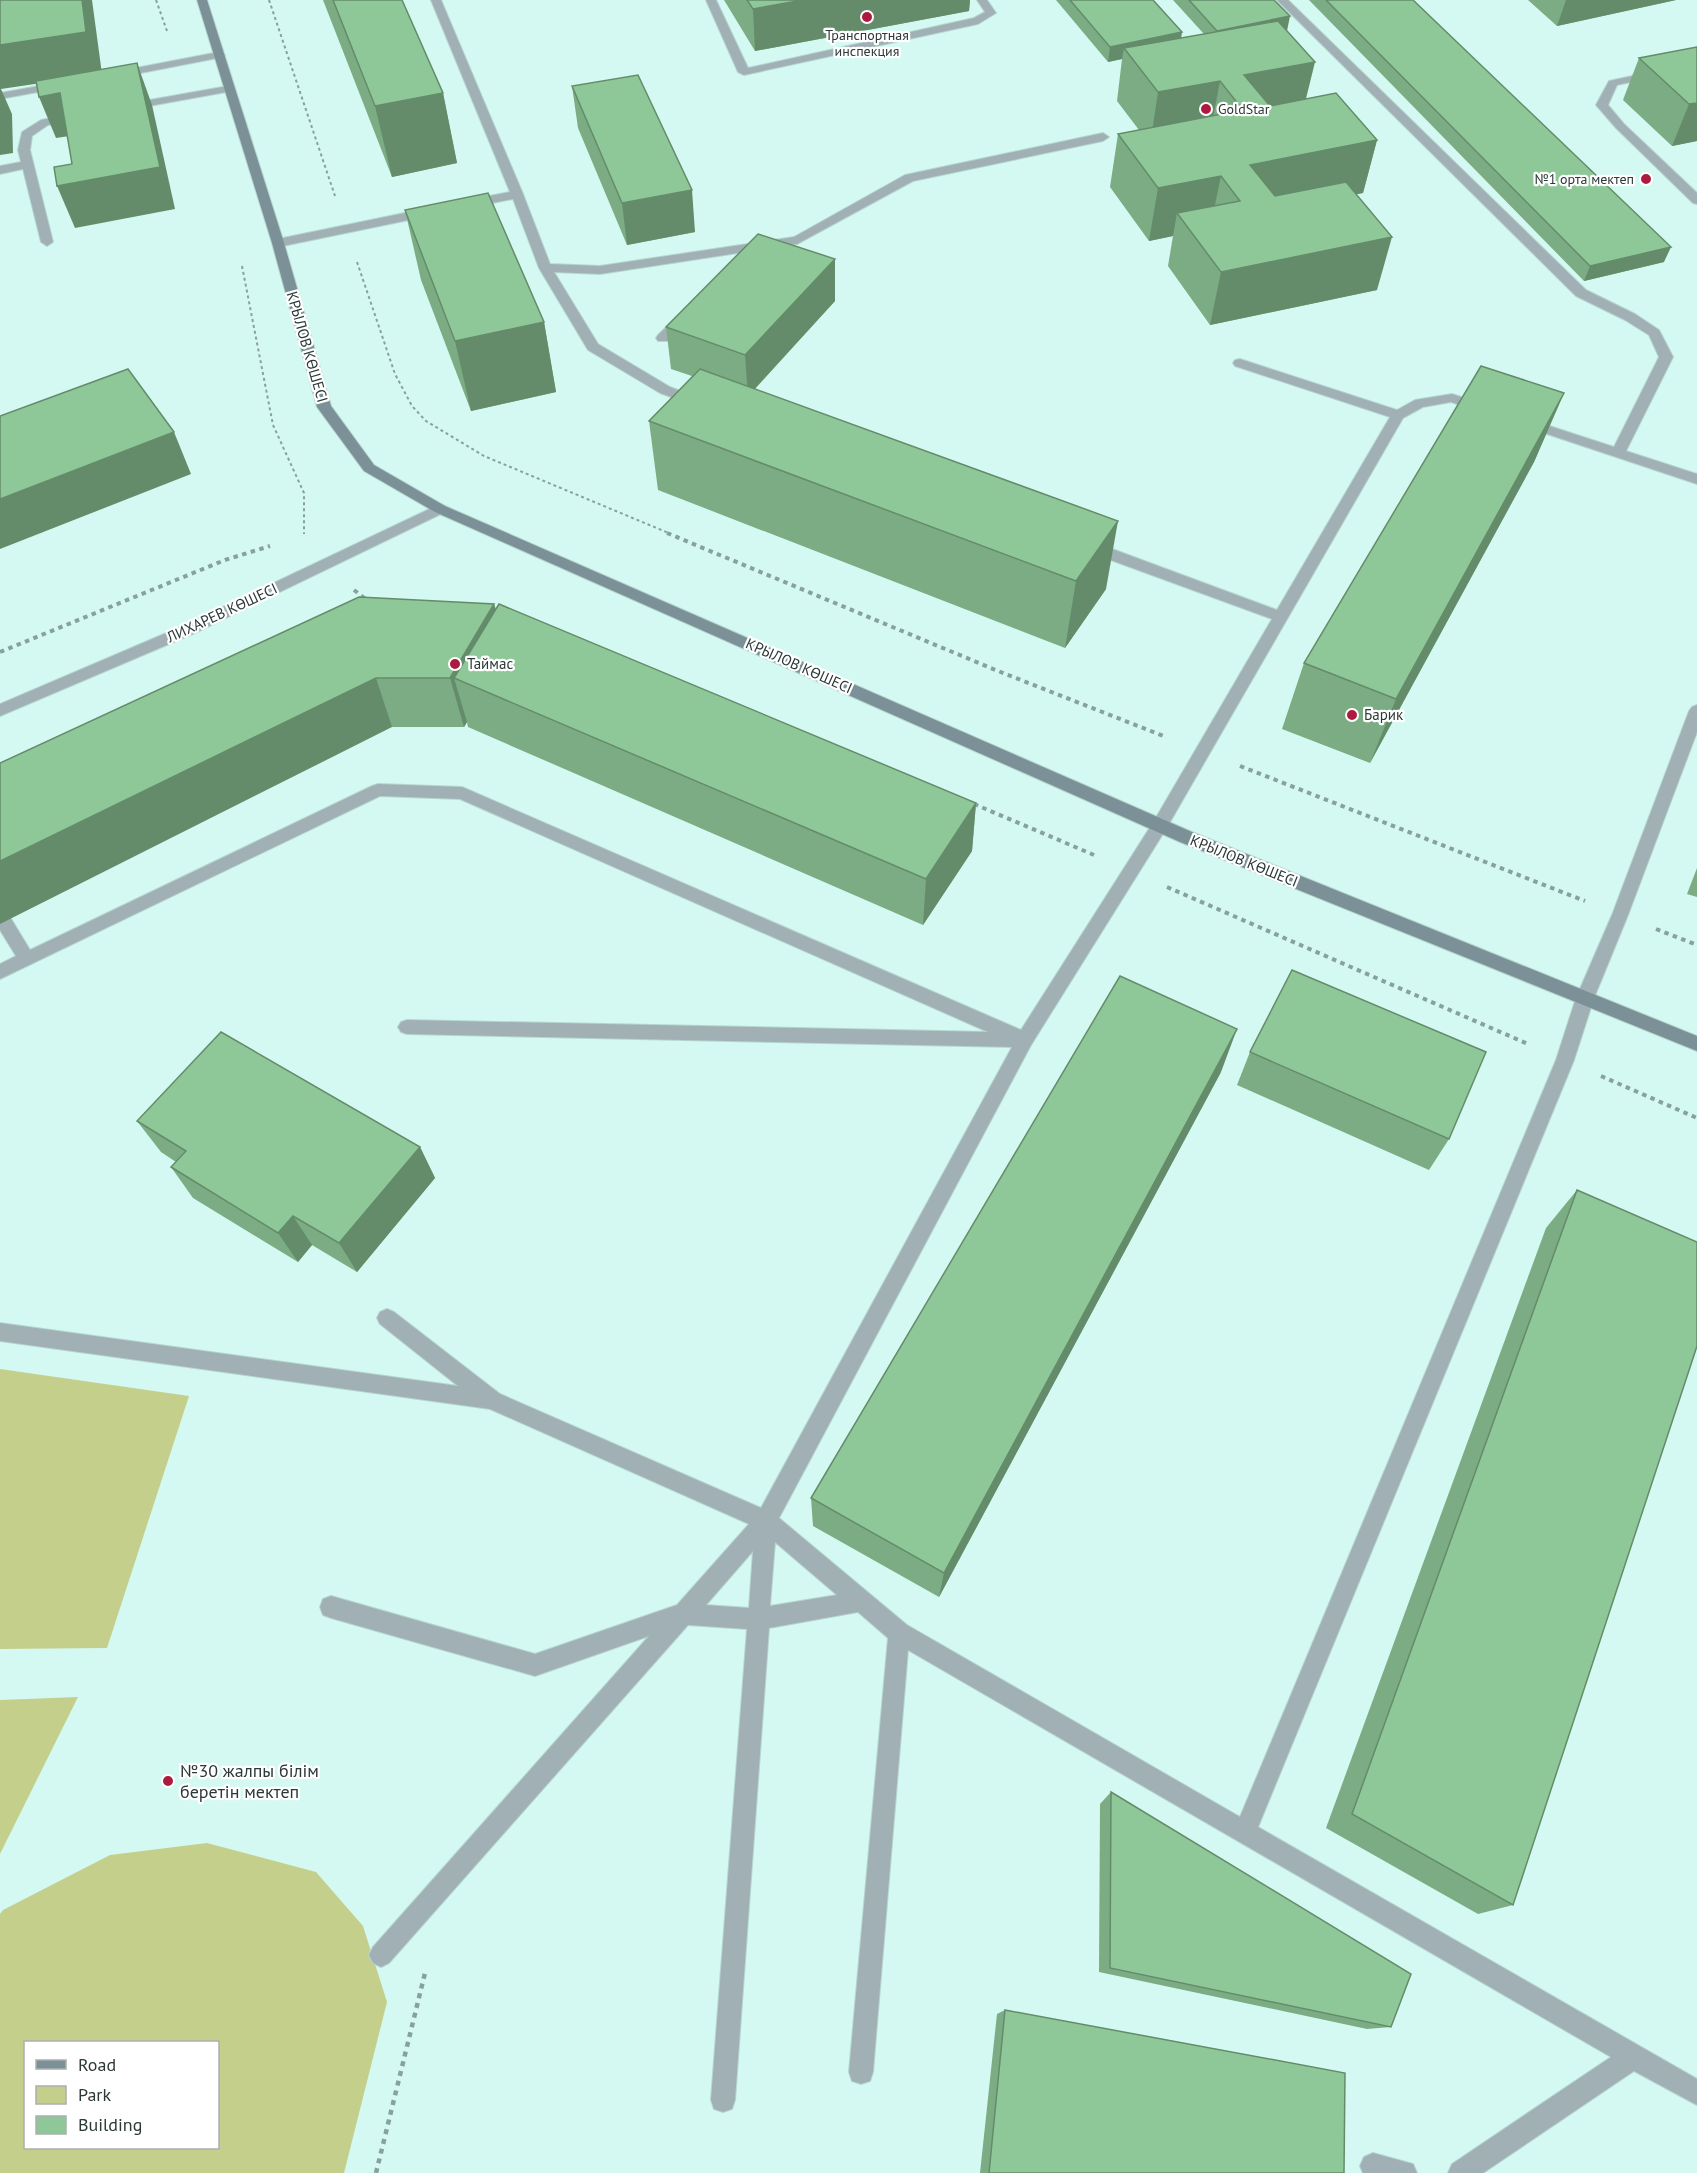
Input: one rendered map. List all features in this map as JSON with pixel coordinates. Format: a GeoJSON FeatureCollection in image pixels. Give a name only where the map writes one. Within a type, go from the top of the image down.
{"type":"FeatureCollection","features":[{"type":"Feature","properties":{"kind":"main road","name":"КРЫЛОВ КӨШЕСІ"},"geometry":{"type":"LineString","coordinates":[[202,0],[278,243],[324,407],[369,468],[440,508],[1160,825],[1697,1044]]}},
{"type":"Feature","properties":{"kind":"street"},"geometry":{"type":"LineString","coordinates":[[436,0],[517,194],[545,268],[593,347],[666,390],[710,407]]}},
{"type":"Feature","properties":{"kind":"street"},"geometry":{"type":"LineString","coordinates":[[711,0],[744,72],[978,21],[990,13],[982,0]]}},
{"type":"Feature","properties":{"kind":"street"},"geometry":{"type":"LineString","coordinates":[[1282,0],[1581,293],[1630,317],[1654,333],[1666,357],[1618,453]]}},
{"type":"Feature","properties":{"kind":"street"},"geometry":{"type":"LineString","coordinates":[[101,78],[219,56]]}},
{"type":"Feature","properties":{"kind":"street"},"geometry":{"type":"LineString","coordinates":[[1697,65],[1613,83],[1602,105],[1697,200]]}},
{"type":"Feature","properties":{"kind":"street"},"geometry":{"type":"LineString","coordinates":[[0,96],[78,82]]}},
{"type":"Feature","properties":{"kind":"street"},"geometry":{"type":"LineString","coordinates":[[112,110],[228,89]]}},
{"type":"Feature","properties":{"kind":"street"},"geometry":{"type":"LineString","coordinates":[[46,242],[24,150],[26,134],[45,122],[90,114]]}},
{"type":"Feature","properties":{"kind":"street"},"geometry":{"type":"LineString","coordinates":[[545,268],[600,270],[796,240],[909,178],[1103,137]]}},
{"type":"Feature","properties":{"kind":"street"},"geometry":{"type":"LineString","coordinates":[[0,170],[27,164]]}},
{"type":"Feature","properties":{"kind":"street"},"geometry":{"type":"LineString","coordinates":[[460,205],[517,194]]}},
{"type":"Feature","properties":{"kind":"street"},"geometry":{"type":"LineString","coordinates":[[278,243],[437,210]]}},
{"type":"Feature","properties":{"kind":"street"},"geometry":{"type":"LineString","coordinates":[[743,261],[759,246]]}},
{"type":"Feature","properties":{"kind":"street"},"geometry":{"type":"LineString","coordinates":[[663,338],[695,307]]}},
{"type":"Feature","properties":{"kind":"street"},"geometry":{"type":"LineString","coordinates":[[1240,363],[1398,415]]}},
{"type":"Feature","properties":{"kind":"street"},"geometry":{"type":"LineString","coordinates":[[381,1955],[766,1521],[1025,1040],[1160,825],[1398,415],[1420,403],[1452,398],[1697,479]]}},
{"type":"Feature","properties":{"kind":"street","name":"ЛИХАРЕВ КӨШЕСІ"},"geometry":{"type":"LineString","coordinates":[[0,710],[190,629],[440,508]]}},
{"type":"Feature","properties":{"kind":"street"},"geometry":{"type":"LineString","coordinates":[[1080,543],[1281,617]]}},
{"type":"Feature","properties":{"kind":"street"},"geometry":{"type":"LineString","coordinates":[[1245,1832],[1565,1060],[1585,998],[1620,915],[1697,711]]}},
{"type":"Feature","properties":{"kind":"street"},"geometry":{"type":"LineString","coordinates":[[0,972],[378,790],[462,793],[1025,1040]]}},
{"type":"Feature","properties":{"kind":"street"},"geometry":{"type":"LineString","coordinates":[[4,922],[27,959]]}},
{"type":"Feature","properties":{"kind":"street"},"geometry":{"type":"LineString","coordinates":[[407,1027],[1025,1040]]}},
{"type":"Feature","properties":{"kind":"street"},"geometry":{"type":"LineString","coordinates":[[387,1318],[493,1401],[766,1521],[899,1633],[1697,2093]]}},
{"type":"Feature","properties":{"kind":"street"},"geometry":{"type":"LineString","coordinates":[[0,1332],[493,1401]]}},
{"type":"Feature","properties":{"kind":"street"},"geometry":{"type":"LineString","coordinates":[[723,2100],[766,1521]]}},
{"type":"Feature","properties":{"kind":"street"},"geometry":{"type":"LineString","coordinates":[[331,1607],[535,1665],[683,1614],[759,1619],[861,1601]]}},
{"type":"Feature","properties":{"kind":"street"},"geometry":{"type":"LineString","coordinates":[[861,2072],[899,1633]]}},
{"type":"Feature","properties":{"kind":"street"},"geometry":{"type":"LineString","coordinates":[[1461,2173],[1634,2056]]}},
{"type":"Feature","properties":{"kind":"street"},"geometry":{"type":"LineString","coordinates":[[1373,2166],[1404,2173]]}},
{"type":"Feature","properties":{"kind":"path"},"geometry":{"type":"LineString","coordinates":[[269,0],[394,370],[413,407],[445,435],[484,456],[998,671],[1697,945]]}},
{"type":"Feature","properties":{"kind":"path"},"geometry":{"type":"LineString","coordinates":[[0,652],[225,560],[271,546]]}},
{"type":"Feature","properties":{"kind":"path"},"geometry":{"type":"LineString","coordinates":[[376,2173],[426,1968]]}},
{"type":"Feature","properties":{"kind":"green space"},"geometry":{"type":"Polygon","coordinates":[[[0,1369],[189,1396],[107,1648],[0,1649],[0,1369]]]}},
{"type":"Feature","properties":{"kind":"green space"},"geometry":{"type":"Polygon","coordinates":[[[78,1697],[0,1854],[0,1700],[78,1697]]]}},
{"type":"Feature","properties":{"kind":"green space"},"geometry":{"type":"Polygon","coordinates":[[[207,1843],[316,1872],[363,1926],[387,2002],[344,2173],[0,2173],[0,1914],[3,1910],[110,1855],[207,1843]]]}},
{"type":"Feature","properties":{"kind":"building"},"geometry":{"type":"Polygon","coordinates":[[[0,0],[82,0],[86,32],[0,45],[0,0]]]}},
{"type":"Feature","properties":{"kind":"building"},"geometry":{"type":"Polygon","coordinates":[[[333,0],[402,0],[443,93],[375,106],[333,0]]]}},
{"type":"Feature","properties":{"kind":"building"},"geometry":{"type":"Polygon","coordinates":[[[747,0],[803,0],[753,9],[747,0]]]}},
{"type":"Feature","properties":{"kind":"building"},"geometry":{"type":"Polygon","coordinates":[[[1070,0],[1153,0],[1182,32],[1110,47],[1070,0]]]}},
{"type":"Feature","properties":{"kind":"building"},"geometry":{"type":"Polygon","coordinates":[[[1189,0],[1274,0],[1290,16],[1217,31],[1189,0]]]}},
{"type":"Feature","properties":{"kind":"building"},"geometry":{"type":"Polygon","coordinates":[[[1326,0],[1413,0],[1671,247],[1590,266],[1326,0]]]}},
{"type":"Feature","properties":{"kind":"building"},"geometry":{"type":"Polygon","coordinates":[[[1278,21],[1315,62],[1244,75],[1270,106],[1336,93],[1377,140],[1250,165],[1275,196],[1346,182],[1392,237],[1221,272],[1177,213],[1240,201],[1221,176],[1158,188],[1118,134],[1243,110],[1220,81],[1158,92],[1124,48],[1278,21]]]}},
{"type":"Feature","properties":{"kind":"building"},"geometry":{"type":"Polygon","coordinates":[[[1697,47],[1697,103],[1689,104],[1639,58],[1697,47]]]}},
{"type":"Feature","properties":{"kind":"building"},"geometry":{"type":"Polygon","coordinates":[[[137,63],[160,167],[57,186],[54,167],[72,164],[60,93],[39,97],[36,81],[137,63]]]}},
{"type":"Feature","properties":{"kind":"building"},"geometry":{"type":"Polygon","coordinates":[[[638,75],[692,190],[622,203],[572,86],[638,75]]]}},
{"type":"Feature","properties":{"kind":"building"},"geometry":{"type":"Polygon","coordinates":[[[488,193],[544,322],[455,341],[405,210],[488,193]]]}},
{"type":"Feature","properties":{"kind":"building"},"geometry":{"type":"Polygon","coordinates":[[[758,234],[835,259],[745,355],[666,327],[758,234]]]}},
{"type":"Feature","properties":{"kind":"building"},"geometry":{"type":"Polygon","coordinates":[[[1481,366],[1564,393],[1396,699],[1304,663],[1481,366]]]}},
{"type":"Feature","properties":{"kind":"building"},"geometry":{"type":"Polygon","coordinates":[[[128,369],[174,432],[0,499],[0,416],[128,369]]]}},
{"type":"Feature","properties":{"kind":"building"},"geometry":{"type":"Polygon","coordinates":[[[700,369],[1118,521],[1076,581],[649,421],[700,369]]]}},
{"type":"Feature","properties":{"kind":"building"},"geometry":{"type":"Polygon","coordinates":[[[359,597],[494,604],[450,678],[376,678],[0,861],[0,763],[359,597]]]}},
{"type":"Feature","properties":{"kind":"building"},"geometry":{"type":"Polygon","coordinates":[[[499,604],[976,803],[926,879],[454,678],[499,604]]]}},
{"type":"Feature","properties":{"kind":"building"},"geometry":{"type":"Polygon","coordinates":[[[1292,970],[1486,1052],[1449,1139],[1250,1052],[1292,970]]]}},
{"type":"Feature","properties":{"kind":"building"},"geometry":{"type":"Polygon","coordinates":[[[1120,976],[1237,1029],[944,1573],[811,1498],[1120,976]]]}},
{"type":"Feature","properties":{"kind":"building"},"geometry":{"type":"Polygon","coordinates":[[[221,1032],[420,1147],[339,1243],[293,1216],[278,1233],[171,1167],[186,1151],[137,1121],[221,1032]]]}},
{"type":"Feature","properties":{"kind":"building"},"geometry":{"type":"Polygon","coordinates":[[[1577,1190],[1697,1242],[1697,1346],[1513,1905],[1352,1814],[1577,1190]]]}},
{"type":"Feature","properties":{"kind":"building"},"geometry":{"type":"Polygon","coordinates":[[[1111,1792],[1411,1974],[1391,2027],[1110,1968],[1111,1792]]]}},
{"type":"Feature","properties":{"kind":"building"},"geometry":{"type":"Polygon","coordinates":[[[1005,2010],[1345,2073],[1344,2173],[989,2173],[1005,2010]]]}},
{"type":"Feature","properties":{"kind":"place","name":"Транспортная инспекция"},"geometry":{"type":"Point","coordinates":[867,17]}},
{"type":"Feature","properties":{"kind":"place","name":"GoldStar"},"geometry":{"type":"Point","coordinates":[1206,109]}},
{"type":"Feature","properties":{"kind":"place","name":"№1 орта мектеп"},"geometry":{"type":"Point","coordinates":[1646,179]}},
{"type":"Feature","properties":{"kind":"place","name":"Таймас"},"geometry":{"type":"Point","coordinates":[455,664]}},
{"type":"Feature","properties":{"kind":"place","name":"Барик"},"geometry":{"type":"Point","coordinates":[1352,715]}},
{"type":"Feature","properties":{"kind":"place","name":"№30 жалпы білім беретін мектеп"},"geometry":{"type":"Point","coordinates":[168,1781]}}]}
